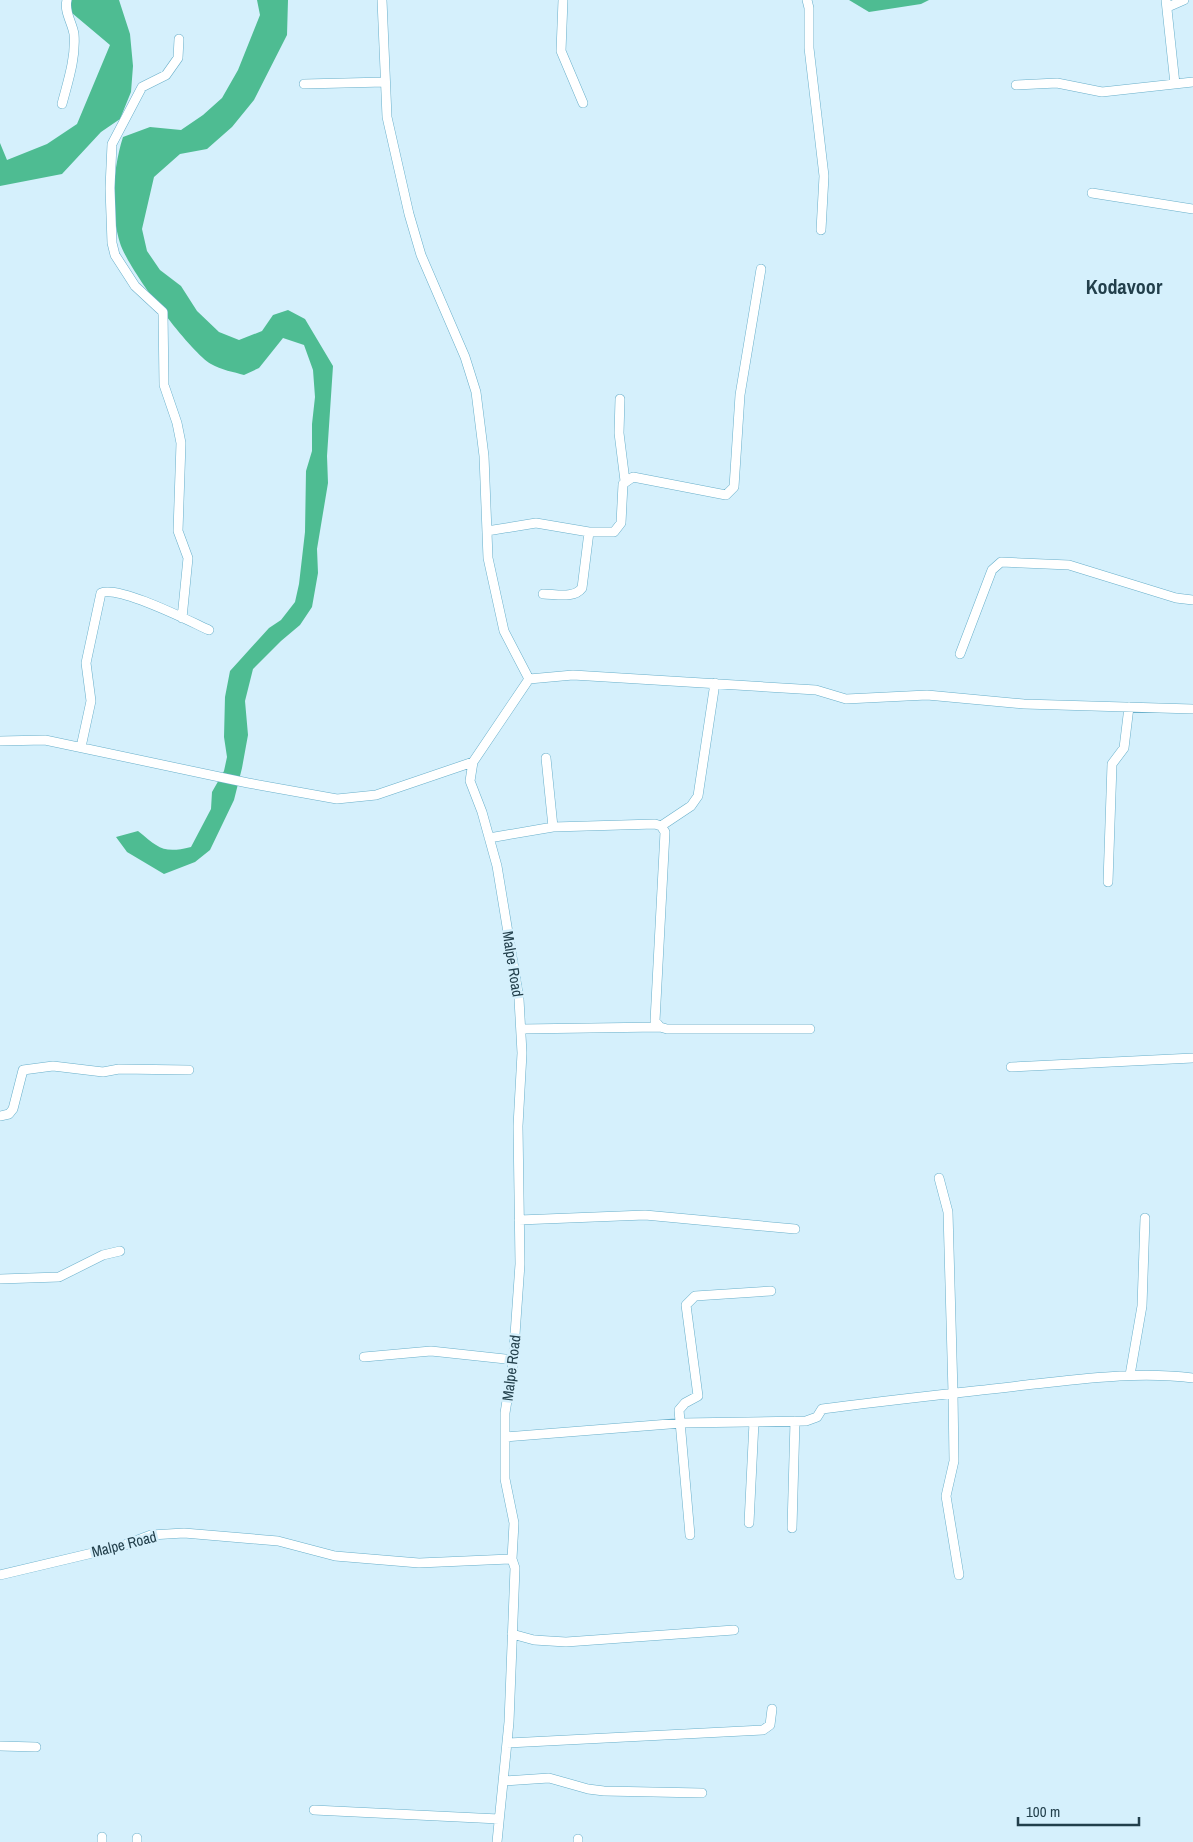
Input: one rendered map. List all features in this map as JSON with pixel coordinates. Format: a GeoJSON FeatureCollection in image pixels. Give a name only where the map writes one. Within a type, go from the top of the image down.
{"type":"FeatureCollection","features":[{"type":"Feature","properties":{"kind":"street"},"geometry":{"type":"LineString","coordinates":[[62,104],[73,62],[74,36],[66,8],[67,0]]}},
{"type":"Feature","properties":{"kind":"street"},"geometry":{"type":"LineString","coordinates":[[382,0],[387,117],[421,255],[465,357],[476,392],[484,456],[488,558],[504,631],[529,679]]}},
{"type":"Feature","properties":{"kind":"street"},"geometry":{"type":"LineString","coordinates":[[562,0],[561,51],[583,103]]}},
{"type":"Feature","properties":{"kind":"street"},"geometry":{"type":"LineString","coordinates":[[807,0],[810,48],[824,176],[821,230]]}},
{"type":"Feature","properties":{"kind":"street"},"geometry":{"type":"LineString","coordinates":[[1175,84],[1167,3],[1184,0]]}},
{"type":"Feature","properties":{"kind":"street"},"geometry":{"type":"LineString","coordinates":[[179,39],[177,60],[164,77],[142,87],[137,101],[113,140],[110,188],[112,243],[116,255],[135,286],[163,312],[164,385],[178,423],[180,443],[178,531],[188,555],[182,618]]}},
{"type":"Feature","properties":{"kind":"street"},"geometry":{"type":"LineString","coordinates":[[304,84],[385,82]]}},
{"type":"Feature","properties":{"kind":"street"},"geometry":{"type":"LineString","coordinates":[[1016,85],[1057,83],[1102,92],[1193,82]]}},
{"type":"Feature","properties":{"kind":"street"},"geometry":{"type":"LineString","coordinates":[[1092,193],[1193,209]]}},
{"type":"Feature","properties":{"kind":"street"},"geometry":{"type":"LineString","coordinates":[[487,531],[536,524],[607,533],[618,528],[621,523],[622,484],[633,477],[726,495],[731,492],[734,488],[740,395],[761,268]]}},
{"type":"Feature","properties":{"kind":"street"},"geometry":{"type":"LineString","coordinates":[[620,399],[620,433],[625,481]]}},
{"type":"Feature","properties":{"kind":"street"},"geometry":{"type":"LineString","coordinates":[[543,594],[573,595],[579,593],[582,588],[589,532]]}},
{"type":"Feature","properties":{"kind":"street"},"geometry":{"type":"LineString","coordinates":[[960,654],[992,570],[1001,562],[1069,565],[1176,598],[1193,600]]}},
{"type":"Feature","properties":{"kind":"street"},"geometry":{"type":"LineString","coordinates":[[81,747],[91,696],[86,663],[102,592],[109,591],[148,602],[209,630]]}},
{"type":"Feature","properties":{"kind":"street"},"geometry":{"type":"LineString","coordinates":[[529,679],[573,675],[816,690],[846,699],[927,695],[1024,704],[1193,709]]}},
{"type":"Feature","properties":{"kind":"street"},"geometry":{"type":"LineString","coordinates":[[0,741],[45,740],[248,783],[336,799],[376,795],[473,762],[529,679]]}},
{"type":"Feature","properties":{"kind":"street"},"geometry":{"type":"LineString","coordinates":[[661,826],[691,806],[698,796],[715,683]]}},
{"type":"Feature","properties":{"kind":"street"},"geometry":{"type":"LineString","coordinates":[[1108,882],[1112,764],[1124,748],[1129,707]]}},
{"type":"Feature","properties":{"kind":"street"},"geometry":{"type":"LineString","coordinates":[[546,758],[553,827]]}},
{"type":"Feature","properties":{"kind":"street","name":"Malpe Road"},"geometry":{"type":"LineString","coordinates":[[0,1574],[122,1546],[151,1535],[184,1533],[278,1541],[336,1556],[419,1563],[512,1559],[514,1524],[505,1480],[505,1413],[514,1360],[520,1264],[518,1126],[522,1053],[521,1029],[519,999],[497,866],[470,780],[473,762]]}},
{"type":"Feature","properties":{"kind":"street"},"geometry":{"type":"LineString","coordinates":[[489,838],[553,827],[655,824],[661,826],[665,832],[655,1021],[660,1027]]}},
{"type":"Feature","properties":{"kind":"street"},"geometry":{"type":"LineString","coordinates":[[521,1029],[660,1027],[667,1029],[810,1029]]}},
{"type":"Feature","properties":{"kind":"street"},"geometry":{"type":"LineString","coordinates":[[1011,1067],[1193,1058]]}},
{"type":"Feature","properties":{"kind":"street"},"geometry":{"type":"LineString","coordinates":[[0,1116],[9,1114],[13,1109],[21,1075],[23,1070],[28,1068],[53,1066],[103,1072],[122,1069],[189,1070]]}},
{"type":"Feature","properties":{"kind":"street"},"geometry":{"type":"LineString","coordinates":[[939,1178],[948,1212],[953,1393],[954,1461],[946,1496],[959,1575]]}},
{"type":"Feature","properties":{"kind":"street"},"geometry":{"type":"LineString","coordinates":[[519,1220],[645,1215],[795,1229]]}},
{"type":"Feature","properties":{"kind":"street"},"geometry":{"type":"LineString","coordinates":[[1130,1375],[1142,1306],[1145,1218]]}},
{"type":"Feature","properties":{"kind":"street"},"geometry":{"type":"LineString","coordinates":[[0,1279],[59,1277],[103,1255],[120,1251]]}},
{"type":"Feature","properties":{"kind":"street"},"geometry":{"type":"LineString","coordinates":[[690,1535],[682,1423],[679,1410],[698,1396],[686,1304],[695,1296],[771,1291]]}},
{"type":"Feature","properties":{"kind":"street"},"geometry":{"type":"LineString","coordinates":[[364,1357],[431,1351],[514,1360]]}},
{"type":"Feature","properties":{"kind":"street"},"geometry":{"type":"LineString","coordinates":[[505,1437],[682,1423],[806,1421],[817,1417],[822,1409],[953,1393],[1157,1373],[1193,1378]]}},
{"type":"Feature","properties":{"kind":"street"},"geometry":{"type":"LineString","coordinates":[[792,1528],[794,1421]]}},
{"type":"Feature","properties":{"kind":"street"},"geometry":{"type":"LineString","coordinates":[[749,1523],[754,1422]]}},
{"type":"Feature","properties":{"kind":"street"},"geometry":{"type":"LineString","coordinates":[[497,1842],[507,1743],[515,1568],[512,1559]]}},
{"type":"Feature","properties":{"kind":"street"},"geometry":{"type":"LineString","coordinates":[[512,1634],[534,1640],[566,1642],[734,1630]]}},
{"type":"Feature","properties":{"kind":"street"},"geometry":{"type":"LineString","coordinates":[[507,1743],[763,1730],[770,1725],[772,1709]]}},
{"type":"Feature","properties":{"kind":"street"},"geometry":{"type":"LineString","coordinates":[[0,1746],[36,1747]]}},
{"type":"Feature","properties":{"kind":"street"},"geometry":{"type":"LineString","coordinates":[[503,1781],[549,1778],[588,1789],[604,1791],[702,1793]]}},
{"type":"Feature","properties":{"kind":"street"},"geometry":{"type":"LineString","coordinates":[[314,1810],[499,1819]]}},
{"type":"Feature","properties":{"kind":"shaded area"},"geometry":{"type":"Polygon","coordinates":[[[71,0],[119,0],[130,34],[133,66],[131,92],[120,119],[101,132],[62,174],[0,186],[0,143],[7,160],[47,144],[77,124],[110,45],[66,8],[71,0]]]}},
{"type":"Feature","properties":{"kind":"shaded area"},"geometry":{"type":"Polygon","coordinates":[[[257,0],[288,0],[287,35],[254,100],[232,127],[207,149],[180,154],[154,177],[142,229],[147,251],[160,270],[181,286],[197,311],[219,332],[239,340],[262,331],[273,315],[288,310],[305,319],[333,366],[327,456],[328,483],[317,549],[318,573],[312,607],[300,625],[253,669],[245,701],[248,735],[234,800],[210,850],[195,862],[164,874],[127,852],[116,837],[138,831],[162,848],[174,850],[191,847],[211,809],[212,792],[224,771],[227,757],[224,737],[225,697],[230,671],[269,628],[281,620],[295,602],[305,532],[306,471],[312,451],[315,397],[313,370],[304,345],[283,338],[259,368],[244,375],[211,364],[188,343],[160,308],[125,255],[120,243],[115,217],[115,176],[123,137],[150,127],[181,130],[203,115],[222,98],[238,70],[260,15],[257,0]]]}},
{"type":"Feature","properties":{"kind":"shaded area"},"geometry":{"type":"Polygon","coordinates":[[[849,0],[929,0],[921,4],[869,12],[849,0]]]}},
{"type":"Feature","properties":{"kind":"district","name":"Kodavoor"},"geometry":{"type":"Point","coordinates":[1124,286]}}]}
